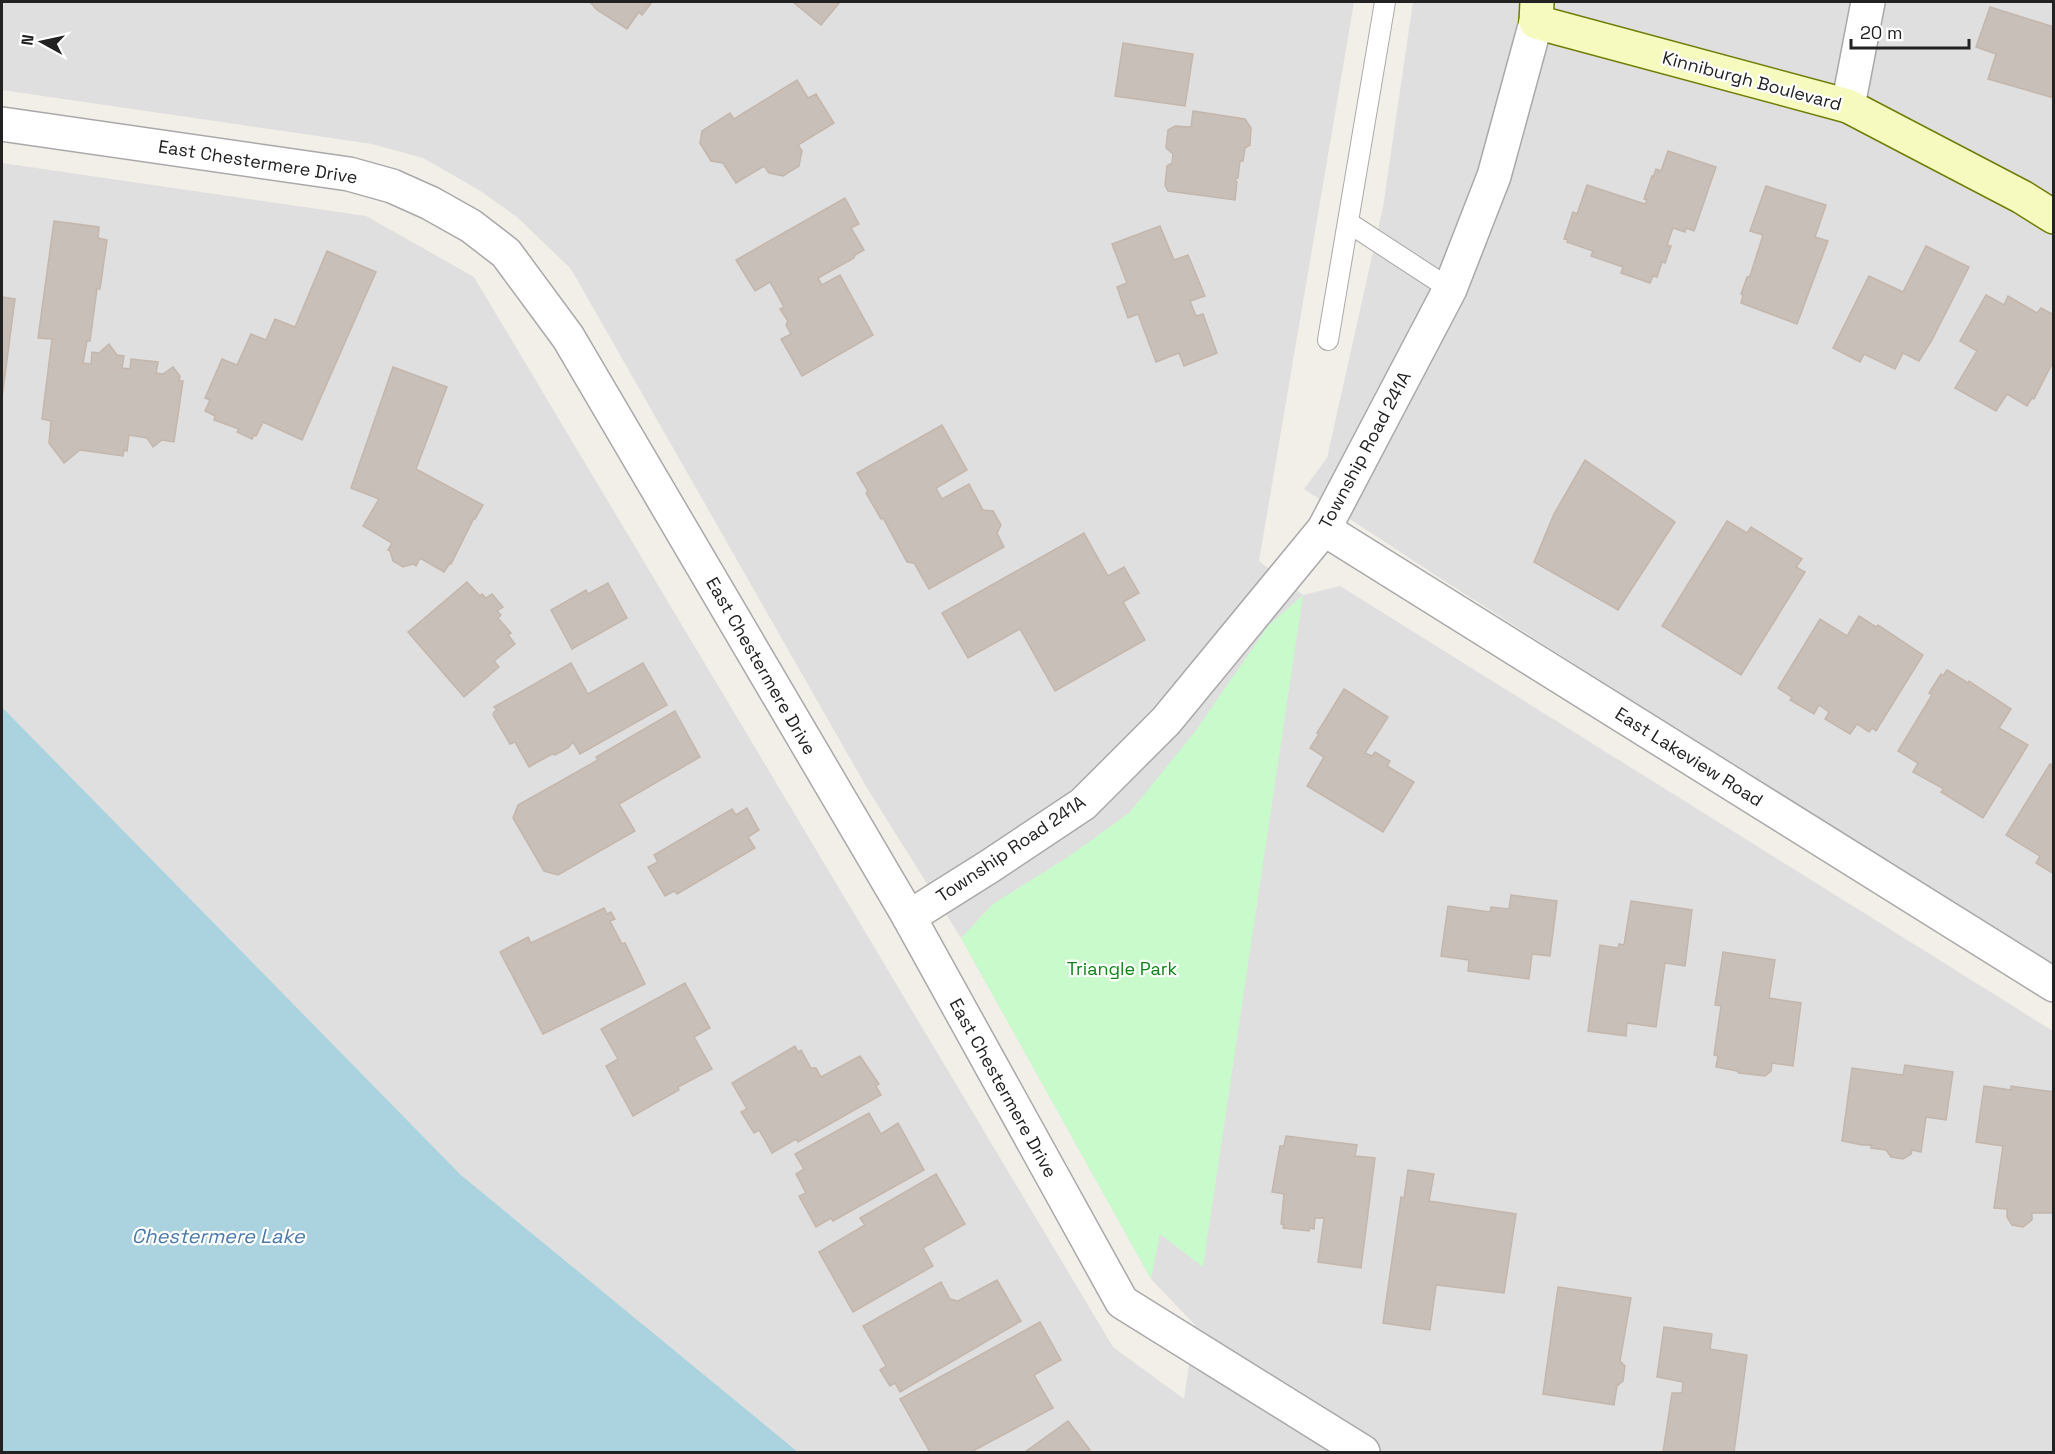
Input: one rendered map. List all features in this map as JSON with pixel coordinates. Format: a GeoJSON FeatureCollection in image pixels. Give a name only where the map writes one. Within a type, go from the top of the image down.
{"type":"FeatureCollection","features":[{"type":"Feature","properties":{"kind":"street"},"geometry":{"type":"LineString","coordinates":[[1848,106],[1868,2]]}},
{"type":"Feature","properties":{"kind":"street","name":"Kinniburgh Boulevard"},"geometry":{"type":"LineString","coordinates":[[1536,12],[1848,106],[2022,197],[2054,217]]}},
{"type":"Feature","properties":{"kind":"street","name":"Township Road 241A"},"geometry":{"type":"LineString","coordinates":[[909,917],[1083,804],[1166,721],[1324,529],[1450,289],[1494,176],[1536,12]]}},
{"type":"Feature","properties":{"kind":"street","name":"East Chestermere Drive"},"geometry":{"type":"LineString","coordinates":[[2,124],[349,174],[392,186],[430,202],[471,226],[506,253],[568,337],[909,917],[1122,1302],[1363,1452]]}},
{"type":"Feature","properties":{"kind":"street","name":"East Lakeview Road"},"geometry":{"type":"LineString","coordinates":[[1324,529],[2054,984]]}},
{"type":"Feature","properties":{"kind":"lane"},"geometry":{"type":"LineString","coordinates":[[1328,340],[1385,2]]}},
{"type":"Feature","properties":{"kind":"lane"},"geometry":{"type":"LineString","coordinates":[[1349,223],[1450,289]]}},
{"type":"Feature","properties":{"kind":"shaded area"},"geometry":{"type":"Polygon","coordinates":[[[2,2],[1354,2],[1259,561],[1303,595],[1340,586],[2053,1031],[2053,1452],[798,1452],[461,1175],[2,707],[2,163],[366,216],[474,277],[1113,1347],[1184,1399],[1195,1325],[1151,1279],[961,938],[867,788],[571,269],[517,217],[479,190],[423,158],[372,144],[2,90],[2,2]]]}},
{"type":"Feature","properties":{"kind":"shaded area"},"geometry":{"type":"Polygon","coordinates":[[[1413,2],[2053,2],[2053,965],[1770,789],[1304,489],[1327,458],[1383,207],[1413,2]]]}},
{"type":"Feature","properties":{"kind":"green space","name":"Triangle Park"},"geometry":{"type":"Polygon","coordinates":[[[1303,595],[1203,1267],[1160,1234],[1151,1279],[961,938],[993,904],[1068,857],[1129,813],[1194,733],[1268,626],[1303,595]]]}},
{"type":"Feature","properties":{"kind":"water","name":"Chestermere Lake"},"geometry":{"type":"Polygon","coordinates":[[[2,707],[461,1175],[798,1452],[2,1452],[2,707]]]}},
{"type":"Feature","properties":{"kind":"building"},"geometry":{"type":"Polygon","coordinates":[[[590,2],[652,2],[642,15],[639,12],[627,29],[597,10],[590,2]]]}},
{"type":"Feature","properties":{"kind":"building"},"geometry":{"type":"Polygon","coordinates":[[[793,2],[840,2],[821,25],[793,2]]]}},
{"type":"Feature","properties":{"kind":"building"},"geometry":{"type":"Polygon","coordinates":[[[1990,7],[2054,27],[2054,98],[1988,79],[1996,54],[1976,47],[1990,7]]]}},
{"type":"Feature","properties":{"kind":"building"},"geometry":{"type":"Polygon","coordinates":[[[1123,43],[1193,54],[1185,106],[1115,96],[1123,43]]]}},
{"type":"Feature","properties":{"kind":"building"},"geometry":{"type":"Polygon","coordinates":[[[797,80],[808,98],[816,94],[834,123],[798,145],[802,151],[799,166],[783,176],[769,173],[764,166],[736,183],[723,163],[711,161],[700,143],[702,131],[730,113],[734,119],[797,80]]]}},
{"type":"Feature","properties":{"kind":"building"},"geometry":{"type":"Polygon","coordinates":[[[1193,111],[1245,119],[1251,128],[1250,145],[1245,148],[1243,161],[1240,161],[1238,178],[1235,181],[1237,182],[1235,200],[1168,191],[1165,185],[1167,166],[1172,163],[1173,154],[1166,148],[1168,130],[1175,126],[1191,127],[1193,111]]]}},
{"type":"Feature","properties":{"kind":"building"},"geometry":{"type":"Polygon","coordinates":[[[1668,151],[1716,167],[1694,231],[1686,228],[1685,232],[1673,228],[1667,245],[1671,246],[1665,263],[1662,262],[1657,277],[1653,276],[1650,283],[1621,273],[1623,267],[1591,256],[1593,251],[1564,239],[1573,212],[1577,214],[1587,185],[1645,204],[1647,200],[1644,199],[1652,176],[1656,169],[1661,171],[1668,151]]]}},
{"type":"Feature","properties":{"kind":"building"},"geometry":{"type":"Polygon","coordinates":[[[1766,186],[1826,205],[1815,237],[1828,241],[1797,324],[1741,303],[1743,295],[1741,294],[1747,277],[1750,276],[1763,235],[1750,231],[1766,186]]]}},
{"type":"Feature","properties":{"kind":"building"},"geometry":{"type":"Polygon","coordinates":[[[845,198],[859,224],[851,228],[864,250],[818,278],[822,285],[840,275],[873,335],[802,376],[781,339],[791,334],[786,325],[788,321],[780,309],[784,307],[770,282],[755,291],[736,260],[845,198]]]}},
{"type":"Feature","properties":{"kind":"building"},"geometry":{"type":"Polygon","coordinates":[[[54,221],[99,227],[98,238],[107,240],[90,341],[87,341],[83,363],[91,364],[92,352],[99,353],[109,344],[117,355],[124,356],[122,368],[130,369],[131,359],[158,362],[156,373],[163,374],[173,367],[180,376],[179,381],[183,381],[174,442],[162,440],[153,447],[147,438],[129,435],[127,451],[124,450],[123,456],[80,450],[64,463],[49,443],[51,421],[42,419],[52,339],[38,338],[54,221]]]}},
{"type":"Feature","properties":{"kind":"building"},"geometry":{"type":"Polygon","coordinates":[[[1160,226],[1174,260],[1188,255],[1205,296],[1190,301],[1196,316],[1203,314],[1217,353],[1184,366],[1179,353],[1156,362],[1138,314],[1128,318],[1117,287],[1127,283],[1112,244],[1160,226]]]}},
{"type":"Feature","properties":{"kind":"building"},"geometry":{"type":"Polygon","coordinates":[[[1926,246],[1969,267],[1919,361],[1903,353],[1895,369],[1864,354],[1860,362],[1833,348],[1869,276],[1903,292],[1926,246]]]}},
{"type":"Feature","properties":{"kind":"building"},"geometry":{"type":"Polygon","coordinates":[[[327,251],[376,272],[302,440],[263,422],[252,439],[237,432],[239,429],[214,420],[215,416],[205,411],[210,400],[205,398],[222,359],[237,365],[251,334],[266,340],[275,319],[295,327],[327,251]]]}},
{"type":"Feature","properties":{"kind":"building"},"geometry":{"type":"Polygon","coordinates":[[[1986,295],[2004,305],[2008,296],[2037,313],[2041,308],[2054,315],[2054,360],[2034,399],[2032,398],[2027,406],[2007,394],[1996,411],[1955,388],[1977,351],[1960,341],[1986,295]]]}},
{"type":"Feature","properties":{"kind":"building"},"geometry":{"type":"Polygon","coordinates":[[[2,297],[15,299],[2,398],[2,297]]]}},
{"type":"Feature","properties":{"kind":"building"},"geometry":{"type":"Polygon","coordinates":[[[393,367],[447,387],[416,469],[483,505],[451,564],[444,572],[420,558],[416,566],[413,564],[403,567],[393,561],[388,550],[392,543],[363,526],[379,499],[351,488],[393,367]]]}},
{"type":"Feature","properties":{"kind":"building"},"geometry":{"type":"Polygon","coordinates":[[[942,425],[967,470],[936,488],[942,499],[969,484],[983,510],[993,511],[1001,525],[997,533],[1004,547],[929,589],[914,563],[907,562],[883,518],[881,519],[866,493],[868,491],[857,473],[942,425]]]}},
{"type":"Feature","properties":{"kind":"building"},"geometry":{"type":"Polygon","coordinates":[[[1585,460],[1675,522],[1618,610],[1534,562],[1554,514],[1585,460]]]}},
{"type":"Feature","properties":{"kind":"building"},"geometry":{"type":"Polygon","coordinates":[[[1727,521],[1747,533],[1751,527],[1802,559],[1796,567],[1805,572],[1741,675],[1662,626],[1727,521]]]}},
{"type":"Feature","properties":{"kind":"building"},"geometry":{"type":"Polygon","coordinates":[[[1084,533],[1108,576],[1124,567],[1139,593],[1123,602],[1145,640],[1055,691],[1020,629],[968,658],[942,613],[1084,533]]]}},
{"type":"Feature","properties":{"kind":"building"},"geometry":{"type":"Polygon","coordinates":[[[467,582],[480,596],[482,594],[486,598],[492,594],[503,607],[497,611],[501,615],[498,618],[511,633],[508,635],[515,644],[494,661],[499,667],[464,697],[408,632],[467,582]]]}},
{"type":"Feature","properties":{"kind":"building"},"geometry":{"type":"Polygon","coordinates":[[[608,583],[627,618],[572,649],[551,610],[586,590],[588,594],[608,583]]]}},
{"type":"Feature","properties":{"kind":"building"},"geometry":{"type":"Polygon","coordinates":[[[1859,616],[1876,627],[1878,625],[1923,655],[1876,731],[1872,728],[1869,732],[1857,724],[1850,734],[1825,719],[1829,712],[1819,705],[1814,714],[1790,700],[1792,697],[1778,688],[1820,619],[1847,636],[1859,616]]]}},
{"type":"Feature","properties":{"kind":"building"},"geometry":{"type":"Polygon","coordinates":[[[571,663],[588,694],[643,663],[667,705],[580,754],[573,742],[568,748],[529,767],[515,742],[510,744],[493,715],[497,710],[494,707],[571,663]]]}},
{"type":"Feature","properties":{"kind":"building"},"geometry":{"type":"Polygon","coordinates":[[[1947,670],[1968,683],[1969,681],[2011,709],[1999,728],[2028,745],[1983,818],[1941,792],[1944,789],[1913,772],[1918,763],[1898,751],[1932,695],[1929,693],[1941,674],[1943,676],[1947,670]]]}},
{"type":"Feature","properties":{"kind":"building"},"geometry":{"type":"Polygon","coordinates":[[[1344,689],[1388,717],[1365,753],[1372,756],[1375,752],[1390,761],[1387,766],[1414,782],[1383,832],[1307,786],[1324,757],[1310,748],[1344,689]]]}},
{"type":"Feature","properties":{"kind":"building"},"geometry":{"type":"Polygon","coordinates":[[[675,711],[700,757],[619,804],[635,831],[558,875],[544,871],[513,818],[518,805],[598,760],[596,757],[675,711]]]}},
{"type":"Feature","properties":{"kind":"building"},"geometry":{"type":"Polygon","coordinates":[[[2050,764],[2054,766],[2054,874],[2036,863],[2040,856],[2006,835],[2050,764]]]}},
{"type":"Feature","properties":{"kind":"building"},"geometry":{"type":"Polygon","coordinates":[[[747,808],[759,830],[748,837],[755,848],[677,894],[674,891],[665,896],[648,867],[658,862],[654,855],[732,809],[736,815],[747,808]]]}},
{"type":"Feature","properties":{"kind":"building"},"geometry":{"type":"Polygon","coordinates":[[[1511,895],[1557,901],[1550,956],[1532,954],[1529,979],[1468,971],[1469,960],[1441,956],[1448,906],[1490,912],[1491,907],[1509,909],[1511,895]]]}},
{"type":"Feature","properties":{"kind":"building"},"geometry":{"type":"Polygon","coordinates":[[[1631,901],[1692,910],[1685,966],[1665,963],[1656,1027],[1627,1023],[1626,1036],[1588,1031],[1600,945],[1618,948],[1619,944],[1624,945],[1631,901]]]}},
{"type":"Feature","properties":{"kind":"building"},"geometry":{"type":"Polygon","coordinates":[[[604,908],[607,914],[611,912],[615,919],[610,921],[622,944],[625,943],[645,984],[543,1034],[500,952],[528,937],[531,943],[604,908]]]}},
{"type":"Feature","properties":{"kind":"building"},"geometry":{"type":"Polygon","coordinates":[[[1723,952],[1775,960],[1769,998],[1801,1003],[1793,1066],[1772,1063],[1771,1071],[1765,1076],[1716,1067],[1718,1056],[1714,1055],[1721,1006],[1715,1005],[1723,952]]]}},
{"type":"Feature","properties":{"kind":"building"},"geometry":{"type":"Polygon","coordinates":[[[685,983],[710,1028],[694,1037],[712,1069],[678,1087],[679,1090],[633,1116],[606,1066],[618,1059],[601,1029],[685,983]]]}},
{"type":"Feature","properties":{"kind":"building"},"geometry":{"type":"Polygon","coordinates":[[[795,1046],[798,1052],[801,1050],[811,1068],[816,1068],[821,1077],[860,1056],[879,1084],[876,1086],[881,1095],[798,1142],[796,1139],[772,1153],[759,1130],[754,1133],[741,1112],[747,1109],[732,1083],[795,1046]]]}},
{"type":"Feature","properties":{"kind":"building"},"geometry":{"type":"Polygon","coordinates":[[[1905,1065],[1953,1072],[1946,1120],[1926,1117],[1921,1152],[1912,1150],[1911,1154],[1903,1159],[1891,1157],[1886,1150],[1871,1148],[1871,1145],[1842,1141],[1852,1068],[1903,1075],[1905,1065]]]}},
{"type":"Feature","properties":{"kind":"building"},"geometry":{"type":"Polygon","coordinates":[[[1984,1086],[2011,1090],[2011,1086],[2054,1092],[2054,1218],[2053,1213],[2032,1213],[2032,1220],[2023,1227],[2012,1225],[2007,1217],[2007,1209],[1994,1208],[2003,1146],[1976,1142],[1984,1086]]]}},
{"type":"Feature","properties":{"kind":"building"},"geometry":{"type":"Polygon","coordinates":[[[869,1113],[881,1134],[898,1123],[924,1170],[833,1221],[831,1218],[816,1227],[799,1196],[806,1193],[796,1174],[804,1169],[795,1154],[869,1113]]]}},
{"type":"Feature","properties":{"kind":"building"},"geometry":{"type":"Polygon","coordinates":[[[1286,1136],[1357,1145],[1355,1156],[1375,1158],[1361,1268],[1318,1262],[1324,1218],[1315,1218],[1314,1229],[1310,1228],[1309,1231],[1283,1228],[1284,1225],[1281,1224],[1284,1194],[1272,1192],[1280,1146],[1284,1146],[1286,1136]]]}},
{"type":"Feature","properties":{"kind":"building"},"geometry":{"type":"Polygon","coordinates":[[[1408,1170],[1434,1174],[1429,1201],[1516,1214],[1504,1293],[1436,1285],[1430,1330],[1383,1323],[1401,1197],[1404,1198],[1408,1170]]]}},
{"type":"Feature","properties":{"kind":"building"},"geometry":{"type":"Polygon","coordinates":[[[936,1174],[965,1224],[923,1248],[933,1266],[853,1312],[819,1252],[865,1225],[860,1218],[936,1174]]]}},
{"type":"Feature","properties":{"kind":"building"},"geometry":{"type":"Polygon","coordinates":[[[997,1280],[1021,1321],[900,1392],[895,1383],[890,1386],[880,1370],[886,1366],[863,1326],[941,1282],[950,1299],[958,1301],[997,1280]]]}},
{"type":"Feature","properties":{"kind":"building"},"geometry":{"type":"Polygon","coordinates":[[[1558,1287],[1631,1298],[1620,1361],[1625,1366],[1623,1381],[1617,1386],[1614,1405],[1543,1394],[1558,1287]]]}},
{"type":"Feature","properties":{"kind":"building"},"geometry":{"type":"Polygon","coordinates":[[[1040,1322],[1061,1360],[1034,1375],[1053,1408],[971,1452],[930,1452],[900,1399],[1040,1322]]]}},
{"type":"Feature","properties":{"kind":"building"},"geometry":{"type":"Polygon","coordinates":[[[1664,1327],[1712,1334],[1710,1349],[1747,1355],[1734,1452],[1663,1452],[1672,1393],[1682,1393],[1683,1382],[1657,1377],[1664,1327]]]}},
{"type":"Feature","properties":{"kind":"building"},"geometry":{"type":"Polygon","coordinates":[[[1068,1421],[1090,1450],[1086,1452],[1025,1452],[1068,1421]]]}}]}
